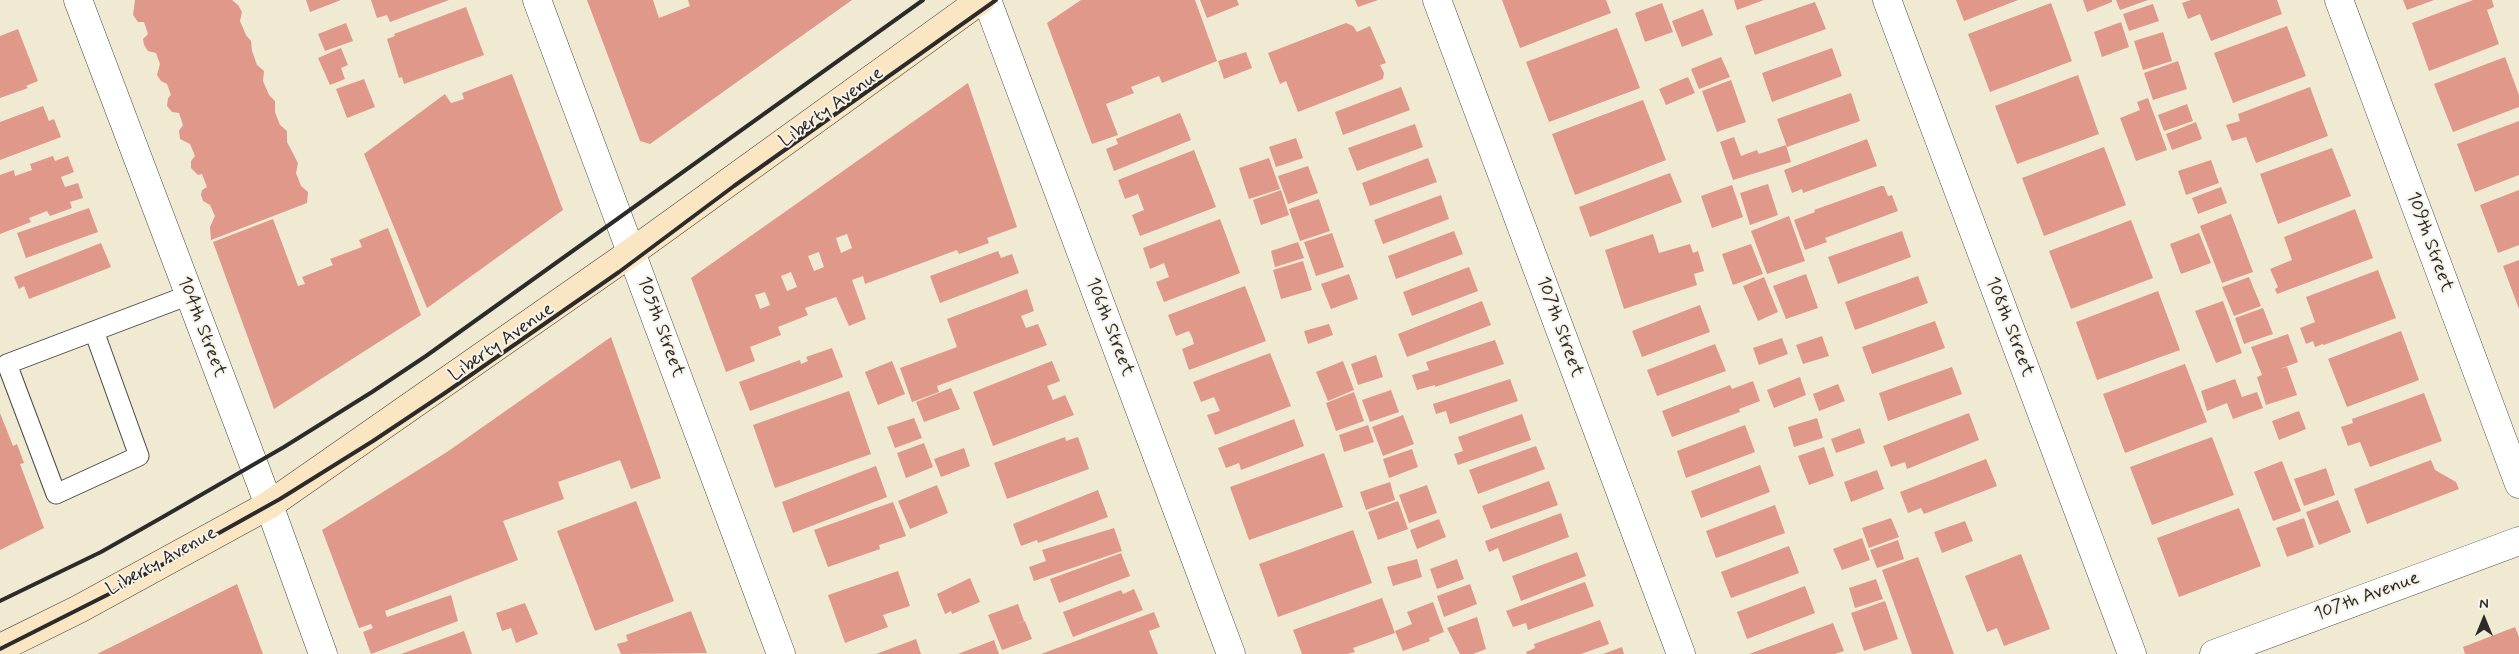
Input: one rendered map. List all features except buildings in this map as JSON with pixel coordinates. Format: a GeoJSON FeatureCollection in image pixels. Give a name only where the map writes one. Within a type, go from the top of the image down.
{"type":"FeatureCollection","features":[{"type":"Feature","properties":{"kind":"street","name":"104th Street"},"geometry":{"type":"LineString","coordinates":[[78,0],[269,505],[323,654]]}},
{"type":"Feature","properties":{"kind":"street","name":"105th Street"},"geometry":{"type":"LineString","coordinates":[[537,0],[781,654]]}},
{"type":"Feature","properties":{"kind":"street","name":"Liberty Avenue"},"geometry":{"type":"LineString","coordinates":[[0,648],[78,609],[269,505],[632,252],[980,0]]}},
{"type":"Feature","properties":{"kind":"street","name":"106th Street"},"geometry":{"type":"LineString","coordinates":[[987,0],[1232,654]]}},
{"type":"Feature","properties":{"kind":"street","name":"107th Street"},"geometry":{"type":"LineString","coordinates":[[1437,0],[1681,654]]}},
{"type":"Feature","properties":{"kind":"street","name":"108th Street"},"geometry":{"type":"LineString","coordinates":[[1887,0],[2132,654]]}},
{"type":"Feature","properties":{"kind":"street","name":"109th Street"},"geometry":{"type":"LineString","coordinates":[[2339,0],[2519,484]]}},
{"type":"Feature","properties":{"kind":"street","name":"107th Avenue"},"geometry":{"type":"LineString","coordinates":[[2214,654],[2519,541]]}},
{"type":"Feature","properties":{"kind":"lane"},"geometry":{"type":"LineString","coordinates":[[94,331],[139,456],[56,494],[7,364],[94,331],[189,295]]}},
{"type":"Feature","properties":{"kind":"railway"},"geometry":{"type":"LineString","coordinates":[[0,601],[101,552],[284,447],[372,392],[426,356],[923,0]]}},
{"type":"Feature","properties":{"kind":"railway"},"geometry":{"type":"LineString","coordinates":[[0,649],[115,591],[280,499],[373,441],[619,272],[734,186],[996,0]]}}]}
